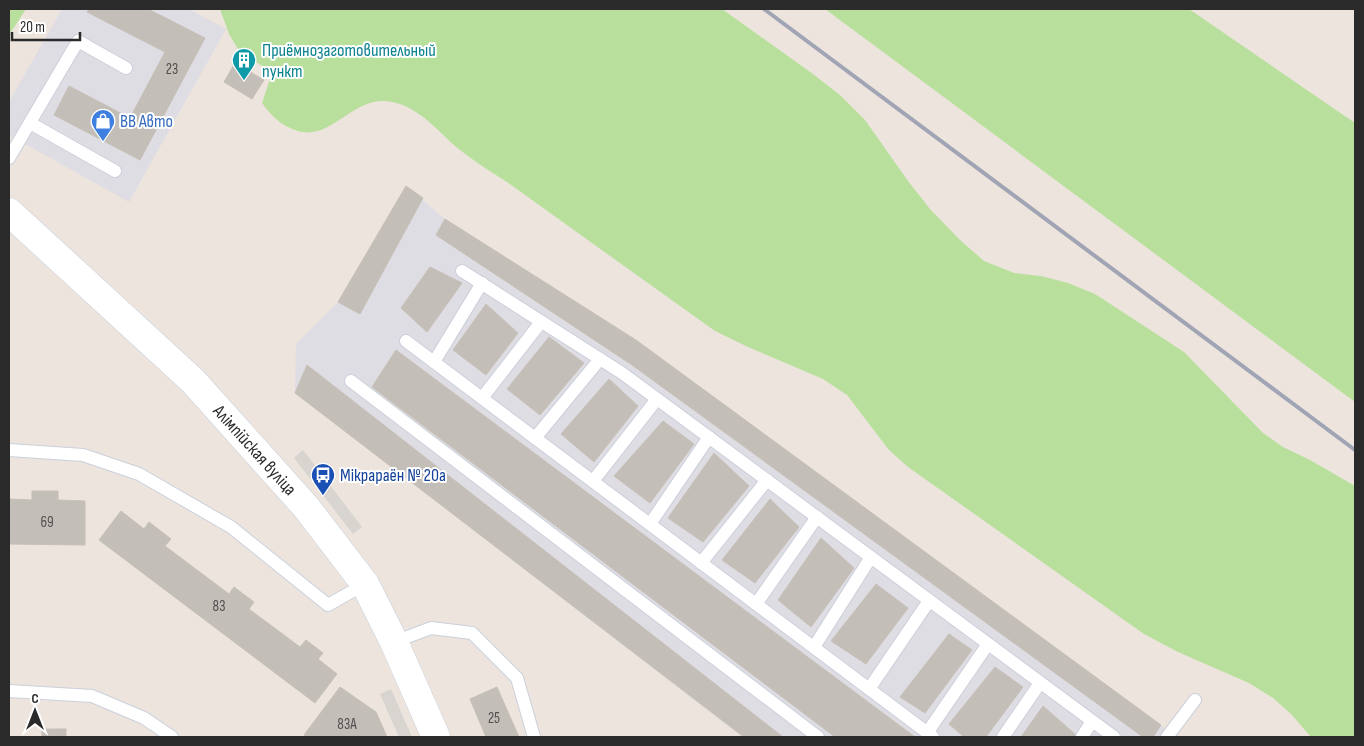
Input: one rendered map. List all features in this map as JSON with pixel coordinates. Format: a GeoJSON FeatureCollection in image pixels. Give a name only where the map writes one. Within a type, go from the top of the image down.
{"type":"FeatureCollection","features":[{"type":"Feature","properties":{"kind":"street","name":"Алімпійская вуліца"},"geometry":{"type":"LineString","coordinates":[[9,212],[193,380],[306,507],[365,584],[394,642],[436,737]]}},
{"type":"Feature","properties":{"kind":"lane"},"geometry":{"type":"LineString","coordinates":[[9,158],[78,41],[126,68]]}},
{"type":"Feature","properties":{"kind":"lane"},"geometry":{"type":"LineString","coordinates":[[30,123],[116,170]]}},
{"type":"Feature","properties":{"kind":"lane"},"geometry":{"type":"LineString","coordinates":[[462,271],[600,359],[657,399],[1114,737]]}},
{"type":"Feature","properties":{"kind":"lane"},"geometry":{"type":"LineString","coordinates":[[434,362],[482,283]]}},
{"type":"Feature","properties":{"kind":"lane"},"geometry":{"type":"LineString","coordinates":[[482,398],[541,322]]}},
{"type":"Feature","properties":{"kind":"lane"},"geometry":{"type":"LineString","coordinates":[[406,341],[930,735],[988,644]]}},
{"type":"Feature","properties":{"kind":"lane"},"geometry":{"type":"LineString","coordinates":[[535,438],[600,359]]}},
{"type":"Feature","properties":{"kind":"lane"},"geometry":{"type":"LineString","coordinates":[[352,380],[818,737]]}},
{"type":"Feature","properties":{"kind":"lane"},"geometry":{"type":"LineString","coordinates":[[593,481],[657,399]]}},
{"type":"Feature","properties":{"kind":"lane"},"geometry":{"type":"LineString","coordinates":[[650,524],[709,438]]}},
{"type":"Feature","properties":{"kind":"lane"},"geometry":{"type":"LineString","coordinates":[[9,450],[83,455],[139,474],[231,527],[328,605],[365,584]]}},
{"type":"Feature","properties":{"kind":"lane"},"geometry":{"type":"LineString","coordinates":[[701,563],[767,480]]}},
{"type":"Feature","properties":{"kind":"lane"},"geometry":{"type":"LineString","coordinates":[[756,604],[817,517]]}},
{"type":"Feature","properties":{"kind":"lane"},"geometry":{"type":"LineString","coordinates":[[814,648],[871,557]]}},
{"type":"Feature","properties":{"kind":"lane"},"geometry":{"type":"LineString","coordinates":[[869,689],[930,600]]}},
{"type":"Feature","properties":{"kind":"lane"},"geometry":{"type":"LineString","coordinates":[[394,642],[431,628],[472,633],[517,678],[534,737]]}},
{"type":"Feature","properties":{"kind":"lane"},"geometry":{"type":"LineString","coordinates":[[1003,737],[1040,683]]}},
{"type":"Feature","properties":{"kind":"lane"},"geometry":{"type":"LineString","coordinates":[[9,691],[92,696],[144,718],[172,737]]}},
{"type":"Feature","properties":{"kind":"lane"},"geometry":{"type":"LineString","coordinates":[[1167,737],[1196,700]]}},
{"type":"Feature","properties":{"kind":"lane"},"geometry":{"type":"LineString","coordinates":[[1082,737],[1092,721]]}},
{"type":"Feature","properties":{"kind":"shaded area"},"geometry":{"type":"Polygon","coordinates":[[[62,9],[189,9],[226,29],[129,202],[9,135],[9,102],[62,9]]]}},
{"type":"Feature","properties":{"kind":"shaded area"},"geometry":{"type":"Polygon","coordinates":[[[406,186],[445,219],[636,340],[1176,737],[742,737],[295,393],[296,344],[338,302],[406,186]]]}},
{"type":"Feature","properties":{"kind":"shaded area"},"geometry":{"type":"Polygon","coordinates":[[[303,450],[362,527],[353,534],[294,458],[303,450]]]}},
{"type":"Feature","properties":{"kind":"shaded area"},"geometry":{"type":"Polygon","coordinates":[[[391,689],[412,737],[399,737],[380,694],[391,689]]]}},
{"type":"Feature","properties":{"kind":"green space"},"geometry":{"type":"Polygon","coordinates":[[[9,9],[26,9],[9,35],[9,9]]]}},
{"type":"Feature","properties":{"kind":"green space"},"geometry":{"type":"Polygon","coordinates":[[[220,9],[722,9],[840,95],[865,120],[930,209],[960,240],[984,261],[1014,273],[1041,276],[1068,283],[1095,294],[1184,352],[1263,433],[1283,447],[1355,486],[1355,737],[1311,737],[1291,714],[1273,698],[1249,683],[1178,652],[1144,634],[908,467],[889,450],[847,395],[823,379],[715,331],[460,150],[429,122],[411,109],[392,102],[378,101],[354,110],[322,130],[298,131],[282,124],[262,103],[272,73],[238,49],[229,34],[220,9]]]}},
{"type":"Feature","properties":{"kind":"green space"},"geometry":{"type":"Polygon","coordinates":[[[825,9],[1189,9],[1355,123],[1355,402],[825,9]]]}},
{"type":"Feature","properties":{"kind":"building"},"geometry":{"type":"Polygon","coordinates":[[[89,9],[148,9],[205,38],[140,160],[54,115],[69,86],[130,118],[165,52],[87,12],[89,9]]]}},
{"type":"Feature","properties":{"kind":"building","name":"Приёмнозаготовительный пункт"},"geometry":{"type":"Polygon","coordinates":[[[235,63],[264,80],[252,99],[224,82],[235,63]]]}},
{"type":"Feature","properties":{"kind":"building"},"geometry":{"type":"Polygon","coordinates":[[[406,186],[423,198],[360,314],[338,302],[406,186]]]}},
{"type":"Feature","properties":{"kind":"building"},"geometry":{"type":"Polygon","coordinates":[[[445,219],[636,340],[1161,725],[1153,737],[1143,737],[632,365],[436,235],[445,219]]]}},
{"type":"Feature","properties":{"kind":"building"},"geometry":{"type":"Polygon","coordinates":[[[430,267],[462,283],[427,332],[401,308],[430,267]]]}},
{"type":"Feature","properties":{"kind":"building"},"geometry":{"type":"Polygon","coordinates":[[[486,304],[518,333],[486,375],[453,350],[486,304]]]}},
{"type":"Feature","properties":{"kind":"building"},"geometry":{"type":"Polygon","coordinates":[[[549,337],[584,363],[540,415],[507,389],[549,337]]]}},
{"type":"Feature","properties":{"kind":"building"},"geometry":{"type":"Polygon","coordinates":[[[396,350],[915,737],[835,737],[372,387],[396,350]]]}},
{"type":"Feature","properties":{"kind":"building"},"geometry":{"type":"Polygon","coordinates":[[[307,365],[783,737],[744,737],[295,393],[307,365]]]}},
{"type":"Feature","properties":{"kind":"building"},"geometry":{"type":"Polygon","coordinates":[[[609,379],[638,406],[594,462],[561,434],[609,379]]]}},
{"type":"Feature","properties":{"kind":"building"},"geometry":{"type":"Polygon","coordinates":[[[663,421],[694,444],[650,503],[614,476],[663,421]]]}},
{"type":"Feature","properties":{"kind":"building"},"geometry":{"type":"Polygon","coordinates":[[[714,453],[749,486],[703,542],[668,518],[714,453]]]}},
{"type":"Feature","properties":{"kind":"building"},"geometry":{"type":"Polygon","coordinates":[[[32,491],[58,491],[58,500],[85,501],[85,545],[9,544],[9,499],[32,500],[32,491]]]}},
{"type":"Feature","properties":{"kind":"building"},"geometry":{"type":"Polygon","coordinates":[[[770,499],[799,527],[755,583],[722,560],[770,499]]]}},
{"type":"Feature","properties":{"kind":"building"},"geometry":{"type":"Polygon","coordinates":[[[121,511],[144,529],[149,522],[171,539],[165,546],[229,594],[234,587],[254,602],[249,609],[300,647],[306,640],[323,653],[318,659],[337,674],[315,703],[99,540],[121,511]]]}},
{"type":"Feature","properties":{"kind":"building"},"geometry":{"type":"Polygon","coordinates":[[[821,538],[854,568],[811,627],[778,600],[821,538]]]}},
{"type":"Feature","properties":{"kind":"building"},"geometry":{"type":"Polygon","coordinates":[[[876,584],[908,608],[866,664],[831,641],[876,584]]]}},
{"type":"Feature","properties":{"kind":"building"},"geometry":{"type":"Polygon","coordinates":[[[949,634],[972,650],[925,713],[900,697],[949,634]]]}},
{"type":"Feature","properties":{"kind":"building"},"geometry":{"type":"Polygon","coordinates":[[[995,667],[1023,687],[986,737],[964,737],[949,724],[995,667]]]}},
{"type":"Feature","properties":{"kind":"building"},"geometry":{"type":"Polygon","coordinates":[[[340,687],[376,712],[387,737],[307,737],[304,735],[340,687]]]}},
{"type":"Feature","properties":{"kind":"building"},"geometry":{"type":"Polygon","coordinates":[[[497,687],[519,737],[486,737],[470,699],[497,687]]]}},
{"type":"Feature","properties":{"kind":"building"},"geometry":{"type":"Polygon","coordinates":[[[1043,706],[1076,735],[1074,737],[1021,737],[1043,706]]]}},
{"type":"Feature","properties":{"kind":"building"},"geometry":{"type":"Polygon","coordinates":[[[42,729],[66,729],[66,737],[42,737],[42,729]]]}},
{"type":"Feature","properties":{"kind":"railway"},"geometry":{"type":"LineString","coordinates":[[764,9],[1355,450]]}},
{"type":"Feature","properties":{"kind":"place","name":"Приёмнозаготовительный пункт"},"geometry":{"type":"Point","coordinates":[244,81]}},
{"type":"Feature","properties":{"kind":"place","name":"ВВ Авто"},"geometry":{"type":"Point","coordinates":[103,142]}},
{"type":"Feature","properties":{"kind":"place","name":"Мікрараён № 20а"},"geometry":{"type":"Point","coordinates":[323,496]}}]}
